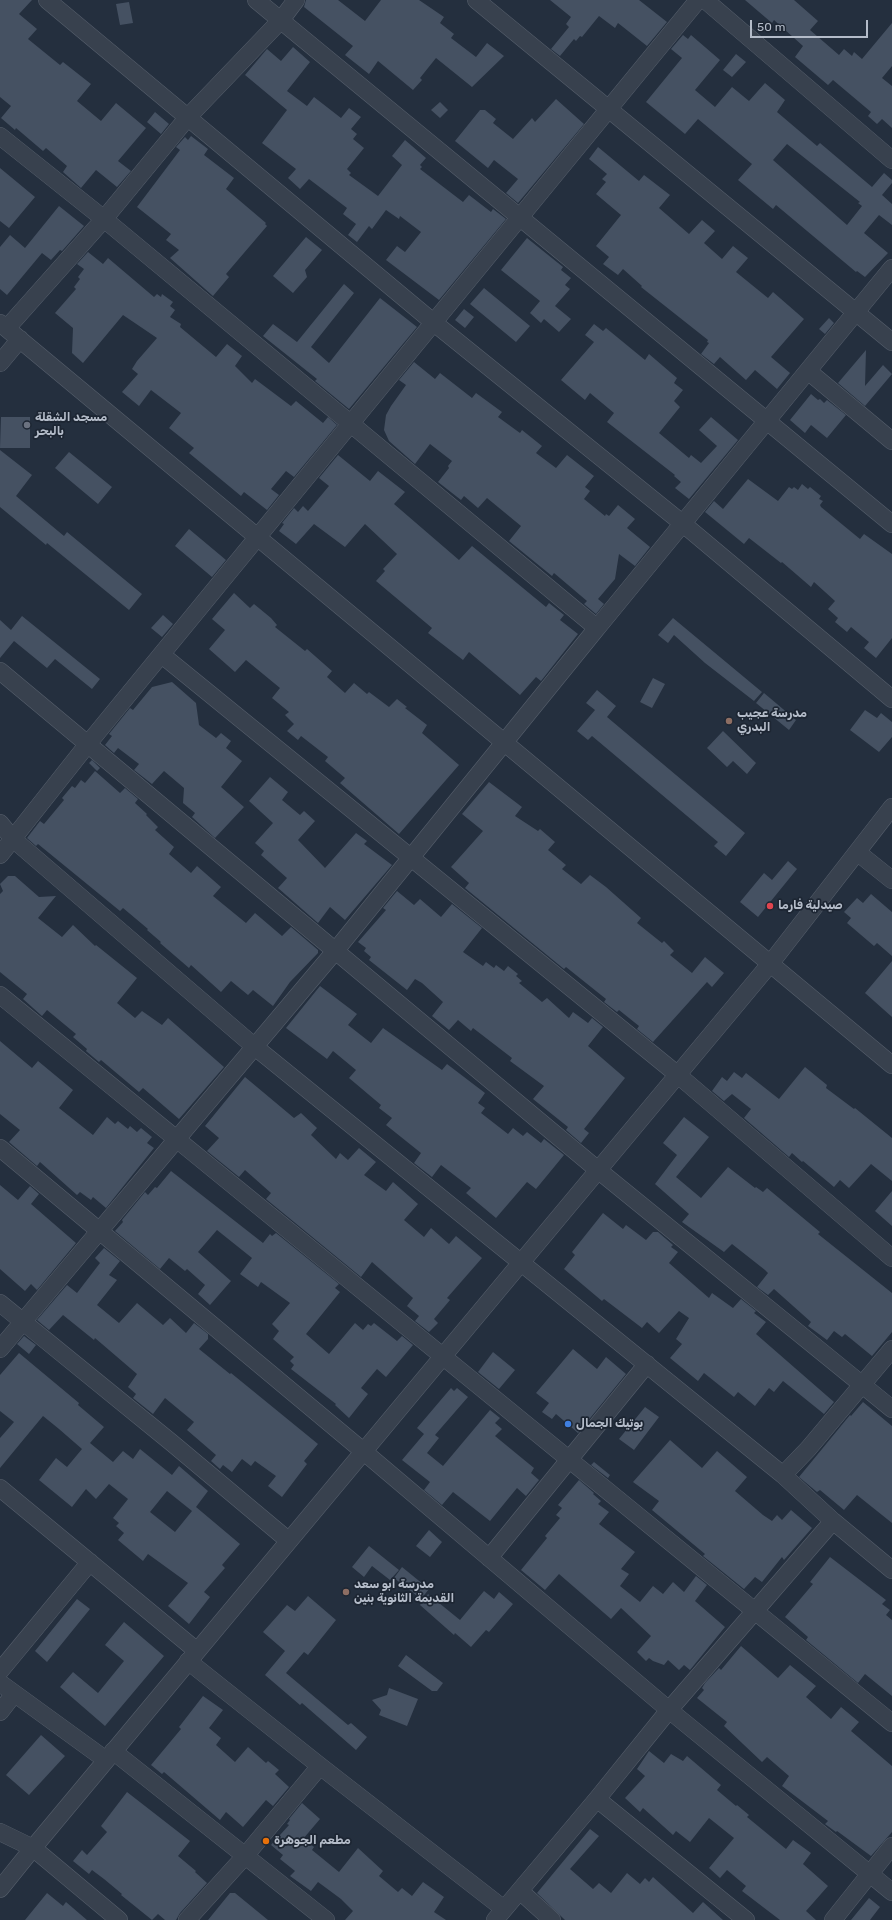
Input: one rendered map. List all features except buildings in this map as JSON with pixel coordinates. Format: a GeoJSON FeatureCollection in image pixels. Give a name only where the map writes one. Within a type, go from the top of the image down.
{"type":"FeatureCollection","features":[{"type":"Feature","properties":{"kind":"street"},"geometry":{"type":"LineString","coordinates":[[47,0],[433,322],[890,693]]}},
{"type":"Feature","properties":{"kind":"street"},"geometry":{"type":"LineString","coordinates":[[256,0],[766,422],[892,524]]}},
{"type":"Feature","properties":{"kind":"street"},"geometry":{"type":"LineString","coordinates":[[296,0],[281,20],[188,117],[104,219],[3,326],[892,1065]]}},
{"type":"Feature","properties":{"kind":"street"},"geometry":{"type":"LineString","coordinates":[[476,0],[892,342]]}},
{"type":"Feature","properties":{"kind":"street"},"geometry":{"type":"LineString","coordinates":[[0,855],[87,745],[698,0]]}},
{"type":"Feature","properties":{"kind":"street"},"geometry":{"type":"LineString","coordinates":[[705,0],[892,160]]}},
{"type":"Feature","properties":{"kind":"street"},"geometry":{"type":"LineString","coordinates":[[0,136],[104,219],[597,628]]}},
{"type":"Feature","properties":{"kind":"street"},"geometry":{"type":"LineString","coordinates":[[0,1349],[336,950],[682,523],[892,268]]}},
{"type":"Feature","properties":{"kind":"street"},"geometry":{"type":"LineString","coordinates":[[0,363],[20,339]]}},
{"type":"Feature","properties":{"kind":"street"},"geometry":{"type":"LineString","coordinates":[[808,371],[892,441]]}},
{"type":"Feature","properties":{"kind":"street"},"geometry":{"type":"LineString","coordinates":[[162,655],[678,1075],[892,1258]]}},
{"type":"Feature","properties":{"kind":"street"},"geometry":{"type":"LineString","coordinates":[[0,671],[598,1170],[892,1409]]}},
{"type":"Feature","properties":{"kind":"street"},"geometry":{"type":"LineString","coordinates":[[0,1889],[109,1756],[770,964],[892,807]]}},
{"type":"Feature","properties":{"kind":"street"},"geometry":{"type":"LineString","coordinates":[[0,823],[13,839],[255,1047],[783,1475],[833,1521],[892,1570]]}},
{"type":"Feature","properties":{"kind":"street"},"geometry":{"type":"LineString","coordinates":[[857,852],[892,880]]}},
{"type":"Feature","properties":{"kind":"street"},"geometry":{"type":"LineString","coordinates":[[0,995],[892,1723]]}},
{"type":"Feature","properties":{"kind":"street"},"geometry":{"type":"LineString","coordinates":[[0,1148],[99,1232],[364,1451],[669,1710],[892,1892]]}},
{"type":"Feature","properties":{"kind":"street"},"geometry":{"type":"LineString","coordinates":[[0,1302],[289,1541]]}},
{"type":"Feature","properties":{"kind":"street"},"geometry":{"type":"LineString","coordinates":[[783,1475],[892,1349]]}},
{"type":"Feature","properties":{"kind":"street"},"geometry":{"type":"LineString","coordinates":[[489,1558],[646,1364]]}},
{"type":"Feature","properties":{"kind":"street"},"geometry":{"type":"LineString","coordinates":[[0,1488],[90,1562],[193,1656],[320,1766],[500,1914],[597,1800],[669,1710],[833,1521]]}},
{"type":"Feature","properties":{"kind":"street"},"geometry":{"type":"LineString","coordinates":[[0,1671],[90,1562]]}},
{"type":"Feature","properties":{"kind":"street"},"geometry":{"type":"LineString","coordinates":[[0,1683],[14,1694],[109,1756],[245,1856],[326,1920]]}},
{"type":"Feature","properties":{"kind":"street"},"geometry":{"type":"LineString","coordinates":[[0,1712],[14,1694]]}},
{"type":"Feature","properties":{"kind":"street"},"geometry":{"type":"LineString","coordinates":[[187,1920],[245,1856],[320,1766]]}},
{"type":"Feature","properties":{"kind":"street"},"geometry":{"type":"LineString","coordinates":[[597,1800],[746,1920]]}},
{"type":"Feature","properties":{"kind":"street"},"geometry":{"type":"LineString","coordinates":[[0,1832],[33,1848],[119,1920]]}},
{"type":"Feature","properties":{"kind":"street"},"geometry":{"type":"LineString","coordinates":[[833,1920],[892,1846]]}},
{"type":"Feature","properties":{"kind":"street"},"geometry":{"type":"LineString","coordinates":[[520,1892],[552,1920]]}},
{"type":"Feature","properties":{"kind":"place","name":"مسجد الشقلة بالبحر"},"geometry":{"type":"Point","coordinates":[27,425]}},
{"type":"Feature","properties":{"kind":"place","name":"مدرسة عجيب البدري"},"geometry":{"type":"Point","coordinates":[729,721]}},
{"type":"Feature","properties":{"kind":"place","name":"صيدلية فارما"},"geometry":{"type":"Point","coordinates":[770,906]}},
{"type":"Feature","properties":{"kind":"place","name":"بوتيك الجمال"},"geometry":{"type":"Point","coordinates":[568,1424]}},
{"type":"Feature","properties":{"kind":"place","name":"مدرسة ابو سعد القديمة الثانوية بنين"},"geometry":{"type":"Point","coordinates":[346,1592]}},
{"type":"Feature","properties":{"kind":"place","name":"مطعم الجوهرة"},"geometry":{"type":"Point","coordinates":[266,1841]}}]}
